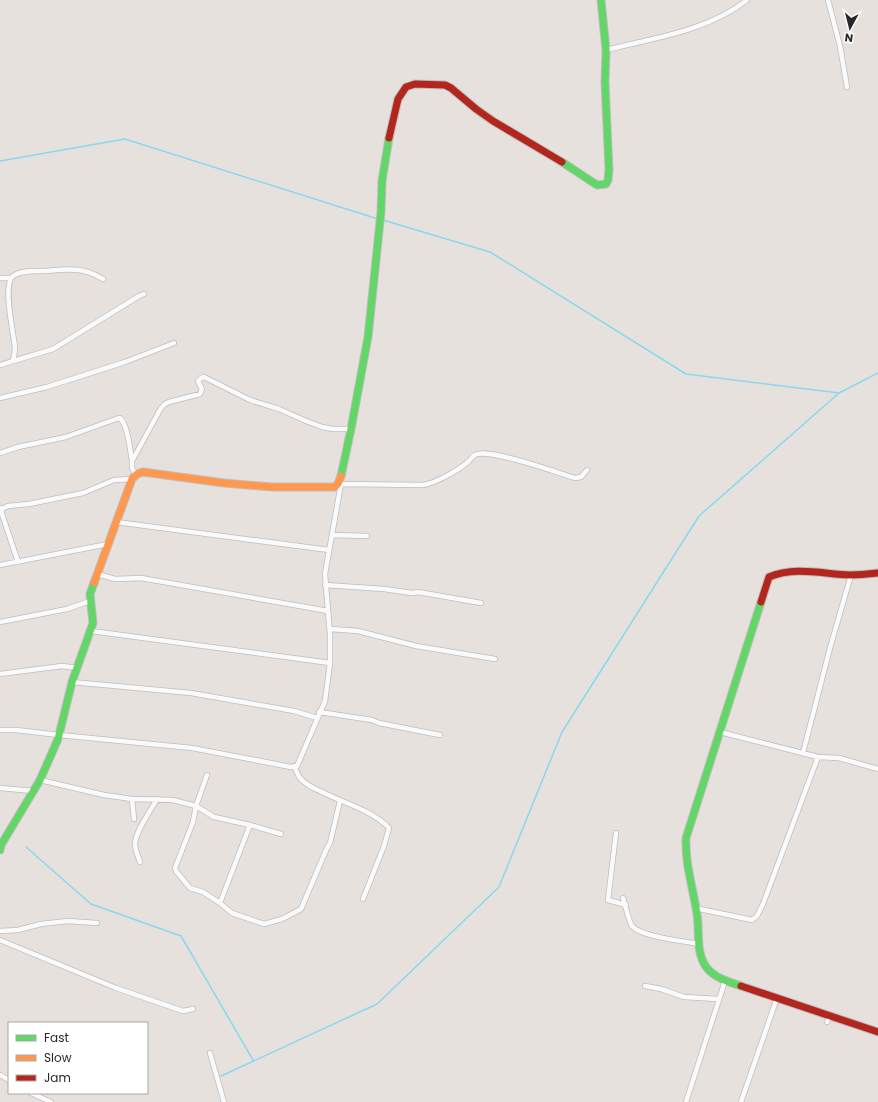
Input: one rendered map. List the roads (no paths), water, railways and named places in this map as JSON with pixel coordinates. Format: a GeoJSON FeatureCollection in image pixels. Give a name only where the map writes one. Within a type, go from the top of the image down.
{"type":"FeatureCollection","features":[{"type":"Feature","properties":{"kind":"street"},"geometry":{"type":"LineString","coordinates":[[0,730],[16,730],[192,748],[258,761],[294,766],[298,764],[325,700],[330,663],[330,629],[325,574],[340,484],[368,337],[381,212],[382,181],[389,138],[398,99],[406,87],[415,84],[445,85],[493,121],[533,144],[597,185],[606,184],[609,170],[605,82],[606,50],[601,0]]}},
{"type":"Feature","properties":{"kind":"street"},"geometry":{"type":"LineString","coordinates":[[606,50],[695,28],[729,13],[747,0]]}},
{"type":"Feature","properties":{"kind":"street"},"geometry":{"type":"LineString","coordinates":[[828,0],[840,46],[847,87]]}},
{"type":"Feature","properties":{"kind":"street"},"geometry":{"type":"LineString","coordinates":[[0,278],[10,278],[23,272],[72,269],[92,273],[103,279]]}},
{"type":"Feature","properties":{"kind":"street"},"geometry":{"type":"LineString","coordinates":[[10,278],[8,284],[9,307],[15,350],[13,360]]}},
{"type":"Feature","properties":{"kind":"street"},"geometry":{"type":"LineString","coordinates":[[0,365],[54,349],[144,294]]}},
{"type":"Feature","properties":{"kind":"street"},"geometry":{"type":"LineString","coordinates":[[0,398],[54,385],[125,362],[174,343]]}},
{"type":"Feature","properties":{"kind":"street"},"geometry":{"type":"LineString","coordinates":[[132,460],[161,408],[169,402],[200,394],[202,389],[198,382],[200,378],[204,378],[250,400],[279,409],[322,427],[333,429],[351,429]]}},
{"type":"Feature","properties":{"kind":"street"},"geometry":{"type":"LineString","coordinates":[[0,453],[18,447],[66,437],[120,418],[123,420],[126,427],[134,477],[90,594],[93,618],[91,631],[72,682],[59,735],[40,780],[0,847]]}},
{"type":"Feature","properties":{"kind":"street"},"geometry":{"type":"LineString","coordinates":[[18,562],[0,509],[8,506],[29,504],[83,493],[114,480],[134,477],[143,472],[224,483],[272,487],[334,487],[340,484],[423,485],[431,484],[468,461],[476,454],[481,453],[495,454],[575,478],[581,477],[587,470]]}},
{"type":"Feature","properties":{"kind":"street"},"geometry":{"type":"LineString","coordinates":[[116,522],[329,550]]}},
{"type":"Feature","properties":{"kind":"street"},"geometry":{"type":"LineString","coordinates":[[332,535],[367,536]]}},
{"type":"Feature","properties":{"kind":"street"},"geometry":{"type":"LineString","coordinates":[[0,565],[108,544]]}},
{"type":"Feature","properties":{"kind":"street"},"geometry":{"type":"LineString","coordinates":[[878,573],[852,575],[791,571],[769,577],[686,838],[685,851],[695,908],[699,944],[702,960],[706,968],[725,980],[778,998],[829,1019],[878,1032]]}},
{"type":"Feature","properties":{"kind":"street"},"geometry":{"type":"LineString","coordinates":[[97,574],[115,579],[141,578],[328,611]]}},
{"type":"Feature","properties":{"kind":"street"},"geometry":{"type":"LineString","coordinates":[[803,753],[830,648],[852,575]]}},
{"type":"Feature","properties":{"kind":"street"},"geometry":{"type":"LineString","coordinates":[[325,585],[384,589],[412,593],[418,592],[481,603]]}},
{"type":"Feature","properties":{"kind":"street"},"geometry":{"type":"LineString","coordinates":[[0,622],[67,609],[90,601]]}},
{"type":"Feature","properties":{"kind":"street"},"geometry":{"type":"LineString","coordinates":[[330,629],[358,631],[416,646],[495,659]]}},
{"type":"Feature","properties":{"kind":"street"},"geometry":{"type":"LineString","coordinates":[[91,631],[330,663]]}},
{"type":"Feature","properties":{"kind":"street"},"geometry":{"type":"LineString","coordinates":[[0,674],[62,666],[78,668]]}},
{"type":"Feature","properties":{"kind":"street"},"geometry":{"type":"LineString","coordinates":[[72,682],[191,693],[294,711],[317,718]]}},
{"type":"Feature","properties":{"kind":"street"},"geometry":{"type":"LineString","coordinates":[[319,712],[372,720],[379,723],[440,735]]}},
{"type":"Feature","properties":{"kind":"street"},"geometry":{"type":"LineString","coordinates":[[720,732],[818,757],[839,758],[878,769]]}},
{"type":"Feature","properties":{"kind":"street"},"geometry":{"type":"LineString","coordinates":[[695,908],[752,920],[757,916],[763,904],[818,757]]}},
{"type":"Feature","properties":{"kind":"street"},"geometry":{"type":"LineString","coordinates":[[294,766],[299,777],[306,784],[340,801],[367,812],[382,821],[389,828],[384,846],[363,899]]}},
{"type":"Feature","properties":{"kind":"street"},"geometry":{"type":"LineString","coordinates":[[206,775],[192,822],[175,868],[176,872],[190,888],[203,892],[232,913],[264,924],[282,919],[301,909],[330,843],[340,801]]}},
{"type":"Feature","properties":{"kind":"street"},"geometry":{"type":"LineString","coordinates":[[40,780],[104,795],[132,799],[172,800],[196,806],[214,817],[250,825],[280,834]]}},
{"type":"Feature","properties":{"kind":"street"},"geometry":{"type":"LineString","coordinates":[[0,788],[34,790]]}},
{"type":"Feature","properties":{"kind":"street"},"geometry":{"type":"LineString","coordinates":[[132,799],[134,818]]}},
{"type":"Feature","properties":{"kind":"street"},"geometry":{"type":"LineString","coordinates":[[140,862],[135,850],[135,842],[138,833],[157,799]]}},
{"type":"Feature","properties":{"kind":"street"},"geometry":{"type":"LineString","coordinates":[[220,903],[250,825]]}},
{"type":"Feature","properties":{"kind":"street"},"geometry":{"type":"LineString","coordinates":[[616,833],[608,900],[626,905]]}},
{"type":"Feature","properties":{"kind":"street"},"geometry":{"type":"LineString","coordinates":[[624,898],[632,926],[653,936],[699,944]]}},
{"type":"Feature","properties":{"kind":"street"},"geometry":{"type":"LineString","coordinates":[[0,931],[23,929],[41,924],[68,921],[97,923]]}},
{"type":"Feature","properties":{"kind":"street"},"geometry":{"type":"LineString","coordinates":[[0,940],[116,988],[183,1010],[193,1009]]}},
{"type":"Feature","properties":{"kind":"street"},"geometry":{"type":"LineString","coordinates":[[686,1102],[725,980]]}},
{"type":"Feature","properties":{"kind":"street"},"geometry":{"type":"LineString","coordinates":[[645,986],[661,989],[684,997],[718,999]]}},
{"type":"Feature","properties":{"kind":"street"},"geometry":{"type":"LineString","coordinates":[[741,1102],[778,998]]}},
{"type":"Feature","properties":{"kind":"street"},"geometry":{"type":"LineString","coordinates":[[210,1053],[224,1102]]}},
{"type":"Feature","properties":{"kind":"street"},"geometry":{"type":"LineString","coordinates":[[35,1094],[51,1102]]}},
{"type":"Feature","properties":{"kind":"waterway"},"geometry":{"type":"LineString","coordinates":[[0,161],[125,139],[378,219]]}},
{"type":"Feature","properties":{"kind":"waterway"},"geometry":{"type":"LineString","coordinates":[[383,220],[490,252],[686,374],[839,393]]}},
{"type":"Feature","properties":{"kind":"waterway"},"geometry":{"type":"LineString","coordinates":[[221,1076],[377,1004],[499,887],[562,732],[699,516],[839,393],[878,373]]}},
{"type":"Feature","properties":{"kind":"waterway"},"geometry":{"type":"LineString","coordinates":[[26,847],[91,904],[181,936],[253,1060]]}}]}
